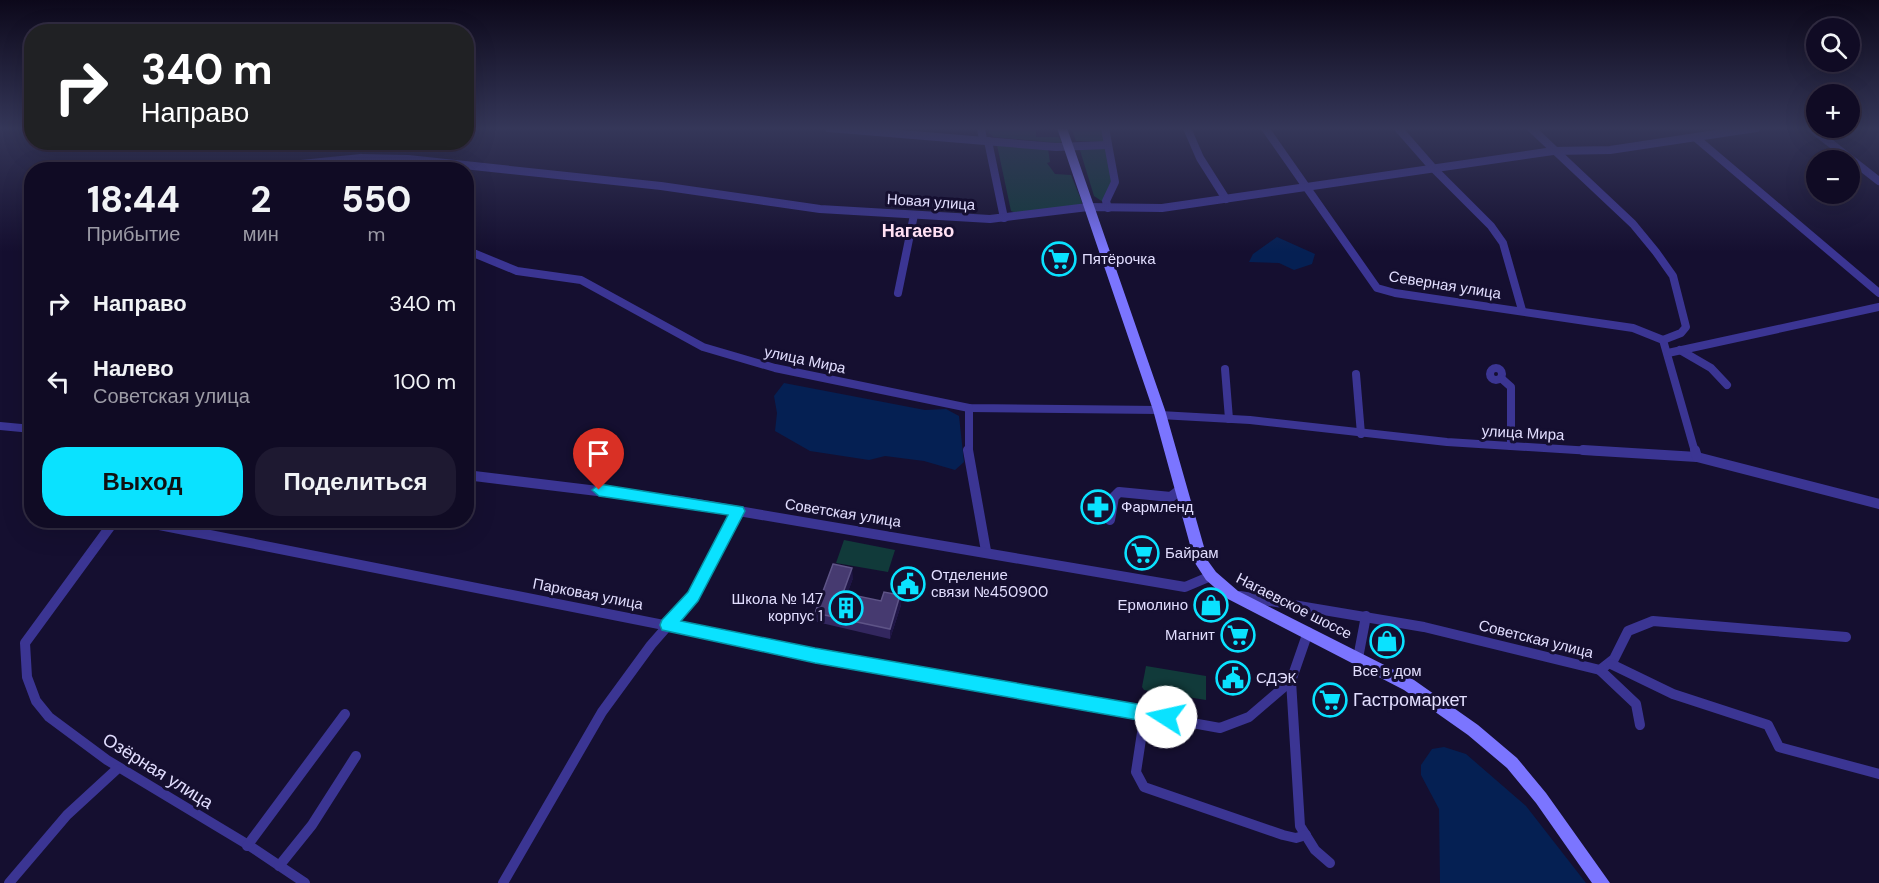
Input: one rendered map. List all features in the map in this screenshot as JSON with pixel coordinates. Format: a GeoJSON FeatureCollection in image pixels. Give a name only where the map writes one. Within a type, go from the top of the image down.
{"type":"FeatureCollection","features":[{"type":"Feature","properties":{"kind":"street","name":"Новая улица"},"geometry":{"type":"LineString","coordinates":[[509,169],[587,177],[820,209],[1004,218],[1088,207],[1162,208],[1425,169]]}},
{"type":"Feature","properties":{"kind":"street"},"geometry":{"type":"LineString","coordinates":[[992,169],[1004,218]]}},
{"type":"Feature","properties":{"kind":"street","name":"Нагаевское шоссе"},"geometry":{"type":"LineString","coordinates":[[1076,169],[1160,412],[1202,563],[1211,576],[1233,595],[1358,658],[1441,706],[1512,764],[1541,798],[1602,883]]}},
{"type":"Feature","properties":{"kind":"street"},"geometry":{"type":"LineString","coordinates":[[1108,208],[1106,201],[1115,182],[1113,169]]}},
{"type":"Feature","properties":{"kind":"street"},"geometry":{"type":"LineString","coordinates":[[1207,169],[1226,200]]}},
{"type":"Feature","properties":{"kind":"street","name":"Северная улица"},"geometry":{"type":"LineString","coordinates":[[1295,169],[1377,288],[1395,293],[1633,328],[1663,340]]}},
{"type":"Feature","properties":{"kind":"street"},"geometry":{"type":"LineString","coordinates":[[1434,169],[1491,225],[1503,243],[1522,310]]}},
{"type":"Feature","properties":{"kind":"street"},"geometry":{"type":"LineString","coordinates":[[1573,169],[1633,224],[1673,276],[1686,327],[1681,333],[1663,340],[1697,457]]}},
{"type":"Feature","properties":{"kind":"street"},"geometry":{"type":"LineString","coordinates":[[1735,169],[1879,293]]}},
{"type":"Feature","properties":{"kind":"street"},"geometry":{"type":"LineString","coordinates":[[1864,169],[1879,181]]}},
{"type":"Feature","properties":{"kind":"street"},"geometry":{"type":"LineString","coordinates":[[898,293],[914,215]]}},
{"type":"Feature","properties":{"kind":"street","name":"улица Мира"},"geometry":{"type":"LineString","coordinates":[[474,253],[517,271],[581,280],[703,347],[742,360],[969,408],[1160,412],[1361,434],[1697,457],[1879,504]]}},
{"type":"Feature","properties":{"kind":"street"},"geometry":{"type":"LineString","coordinates":[[1668,353],[1879,307]]}},
{"type":"Feature","properties":{"kind":"street"},"geometry":{"type":"LineString","coordinates":[[1680,350],[1711,368],[1727,385]]}},
{"type":"Feature","properties":{"kind":"street"},"geometry":{"type":"LineString","coordinates":[[1225,369],[1228,419]]}},
{"type":"Feature","properties":{"kind":"street"},"geometry":{"type":"LineString","coordinates":[[1356,374],[1361,434]]}},
{"type":"Feature","properties":{"kind":"street"},"geometry":{"type":"LineString","coordinates":[[1502,379],[1511,387],[1509,434],[1511,446]]}},
{"type":"Feature","properties":{"kind":"street"},"geometry":{"type":"LineString","coordinates":[[969,408],[967,443],[987,551]]}},
{"type":"Feature","properties":{"kind":"street"},"geometry":{"type":"LineString","coordinates":[[0,426],[24,428]]}},
{"type":"Feature","properties":{"kind":"street","name":"Советская улица"},"geometry":{"type":"LineString","coordinates":[[474,476],[623,493],[987,551],[1185,587],[1211,576]]}},
{"type":"Feature","properties":{"kind":"street"},"geometry":{"type":"LineString","coordinates":[[1110,520],[1114,497],[1119,492],[1171,497],[1181,489]]}},
{"type":"Feature","properties":{"kind":"street"},"geometry":{"type":"LineString","coordinates":[[502,883],[602,712],[668,625],[693,597],[738,511]]}},
{"type":"Feature","properties":{"kind":"street","name":"Озёрная улица"},"geometry":{"type":"LineString","coordinates":[[110,528],[25,643],[22,662],[32,692],[42,709],[117,769],[247,846],[304,883]]}},
{"type":"Feature","properties":{"kind":"street","name":"Парковая улица"},"geometry":{"type":"LineString","coordinates":[[175,528],[815,656],[1220,728],[1249,717],[1291,681]]}},
{"type":"Feature","properties":{"kind":"street","name":"Советская улица"},"geometry":{"type":"LineString","coordinates":[[1233,595],[1424,627],[1600,670],[1611,664],[1628,631],[1653,621],[1846,637]]}},
{"type":"Feature","properties":{"kind":"street"},"geometry":{"type":"LineString","coordinates":[[1358,658],[1366,616]]}},
{"type":"Feature","properties":{"kind":"street"},"geometry":{"type":"LineString","coordinates":[[1308,632],[1291,681],[1300,826],[1315,850],[1330,863]]}},
{"type":"Feature","properties":{"kind":"street"},"geometry":{"type":"LineString","coordinates":[[1611,664],[1673,693],[1768,725],[1779,747],[1879,774]]}},
{"type":"Feature","properties":{"kind":"street"},"geometry":{"type":"LineString","coordinates":[[1600,670],[1636,704],[1640,725]]}},
{"type":"Feature","properties":{"kind":"street"},"geometry":{"type":"LineString","coordinates":[[1145,713],[1136,768],[1136,776],[1140,784],[1151,791],[1283,836],[1296,838],[1306,835]]}},
{"type":"Feature","properties":{"kind":"street"},"geometry":{"type":"LineString","coordinates":[[247,846],[345,714]]}},
{"type":"Feature","properties":{"kind":"street"},"geometry":{"type":"LineString","coordinates":[[279,866],[312,825],[356,756]]}},
{"type":"Feature","properties":{"kind":"street"},"geometry":{"type":"LineString","coordinates":[[9,883],[67,815],[117,769]]}},
{"type":"Feature","properties":{"kind":"green space"},"geometry":{"type":"Polygon","coordinates":[[[1002,169],[1052,169],[1055,174],[1071,175],[1082,202],[1081,205],[1019,214],[1011,211],[1002,169]]]}},
{"type":"Feature","properties":{"kind":"green space"},"geometry":{"type":"Polygon","coordinates":[[[1086,169],[1110,169],[1112,183],[1103,202],[1094,196],[1086,169]]]}},
{"type":"Feature","properties":{"kind":"green space"},"geometry":{"type":"Polygon","coordinates":[[[844,540],[895,550],[888,572],[836,563],[844,540]]]}},
{"type":"Feature","properties":{"kind":"green space"},"geometry":{"type":"Polygon","coordinates":[[[1146,666],[1206,676],[1206,700],[1144,690],[1142,687],[1146,666]]]}},
{"type":"Feature","properties":{"kind":"water"},"geometry":{"type":"Polygon","coordinates":[[[1277,237],[1315,254],[1312,264],[1294,270],[1279,263],[1249,262],[1253,254],[1277,237]]]}},
{"type":"Feature","properties":{"kind":"water"},"geometry":{"type":"Polygon","coordinates":[[[784,383],[925,410],[946,409],[959,416],[964,462],[955,470],[924,461],[885,456],[869,460],[810,451],[775,431],[777,413],[774,396],[784,383]]]}},
{"type":"Feature","properties":{"kind":"water"},"geometry":{"type":"Polygon","coordinates":[[[1444,747],[1466,754],[1526,806],[1586,883],[1440,883],[1439,809],[1421,775],[1421,765],[1432,749],[1444,747]]]}},
{"type":"Feature","properties":{"kind":"building","name":"Школа № 147 корпус 1"},"geometry":{"type":"Polygon","coordinates":[[[833,564],[852,568],[843,593],[881,601],[884,592],[900,595],[890,629],[815,613],[833,564]]]}},
{"type":"Feature","properties":{"kind":"place","name":"Пятёрочка"},"geometry":{"type":"Point","coordinates":[1059,259]}},
{"type":"Feature","properties":{"kind":"place","name":"Фармленд"},"geometry":{"type":"Point","coordinates":[1098,507]}},
{"type":"Feature","properties":{"kind":"place","name":"Байрам"},"geometry":{"type":"Point","coordinates":[1142,553]}},
{"type":"Feature","properties":{"kind":"place","name":"Отделение связи №450900"},"geometry":{"type":"Point","coordinates":[908,584]}},
{"type":"Feature","properties":{"kind":"place","name":"Ермолино"},"geometry":{"type":"Point","coordinates":[1211,605]}},
{"type":"Feature","properties":{"kind":"place","name":"Школа № 147 корпус 1"},"geometry":{"type":"Point","coordinates":[846,608]}},
{"type":"Feature","properties":{"kind":"place","name":"Магнит"},"geometry":{"type":"Point","coordinates":[1238,635]}},
{"type":"Feature","properties":{"kind":"place","name":"Все в дом"},"geometry":{"type":"Point","coordinates":[1387,641]}},
{"type":"Feature","properties":{"kind":"place","name":"СДЭК"},"geometry":{"type":"Point","coordinates":[1233,678]}},
{"type":"Feature","properties":{"kind":"place","name":"Гастромаркет"},"geometry":{"type":"Point","coordinates":[1330,700]}},
{"type":"Feature","properties":{"kind":"district","name":"Нагаево"},"geometry":{"type":"Point","coordinates":[918,231]}},
{"type":"Feature","properties":{"kind":"route"},"geometry":{"type":"LineString","coordinates":[[599,490],[738,511],[693,597],[668,625],[815,656],[1166,717]]}}]}
